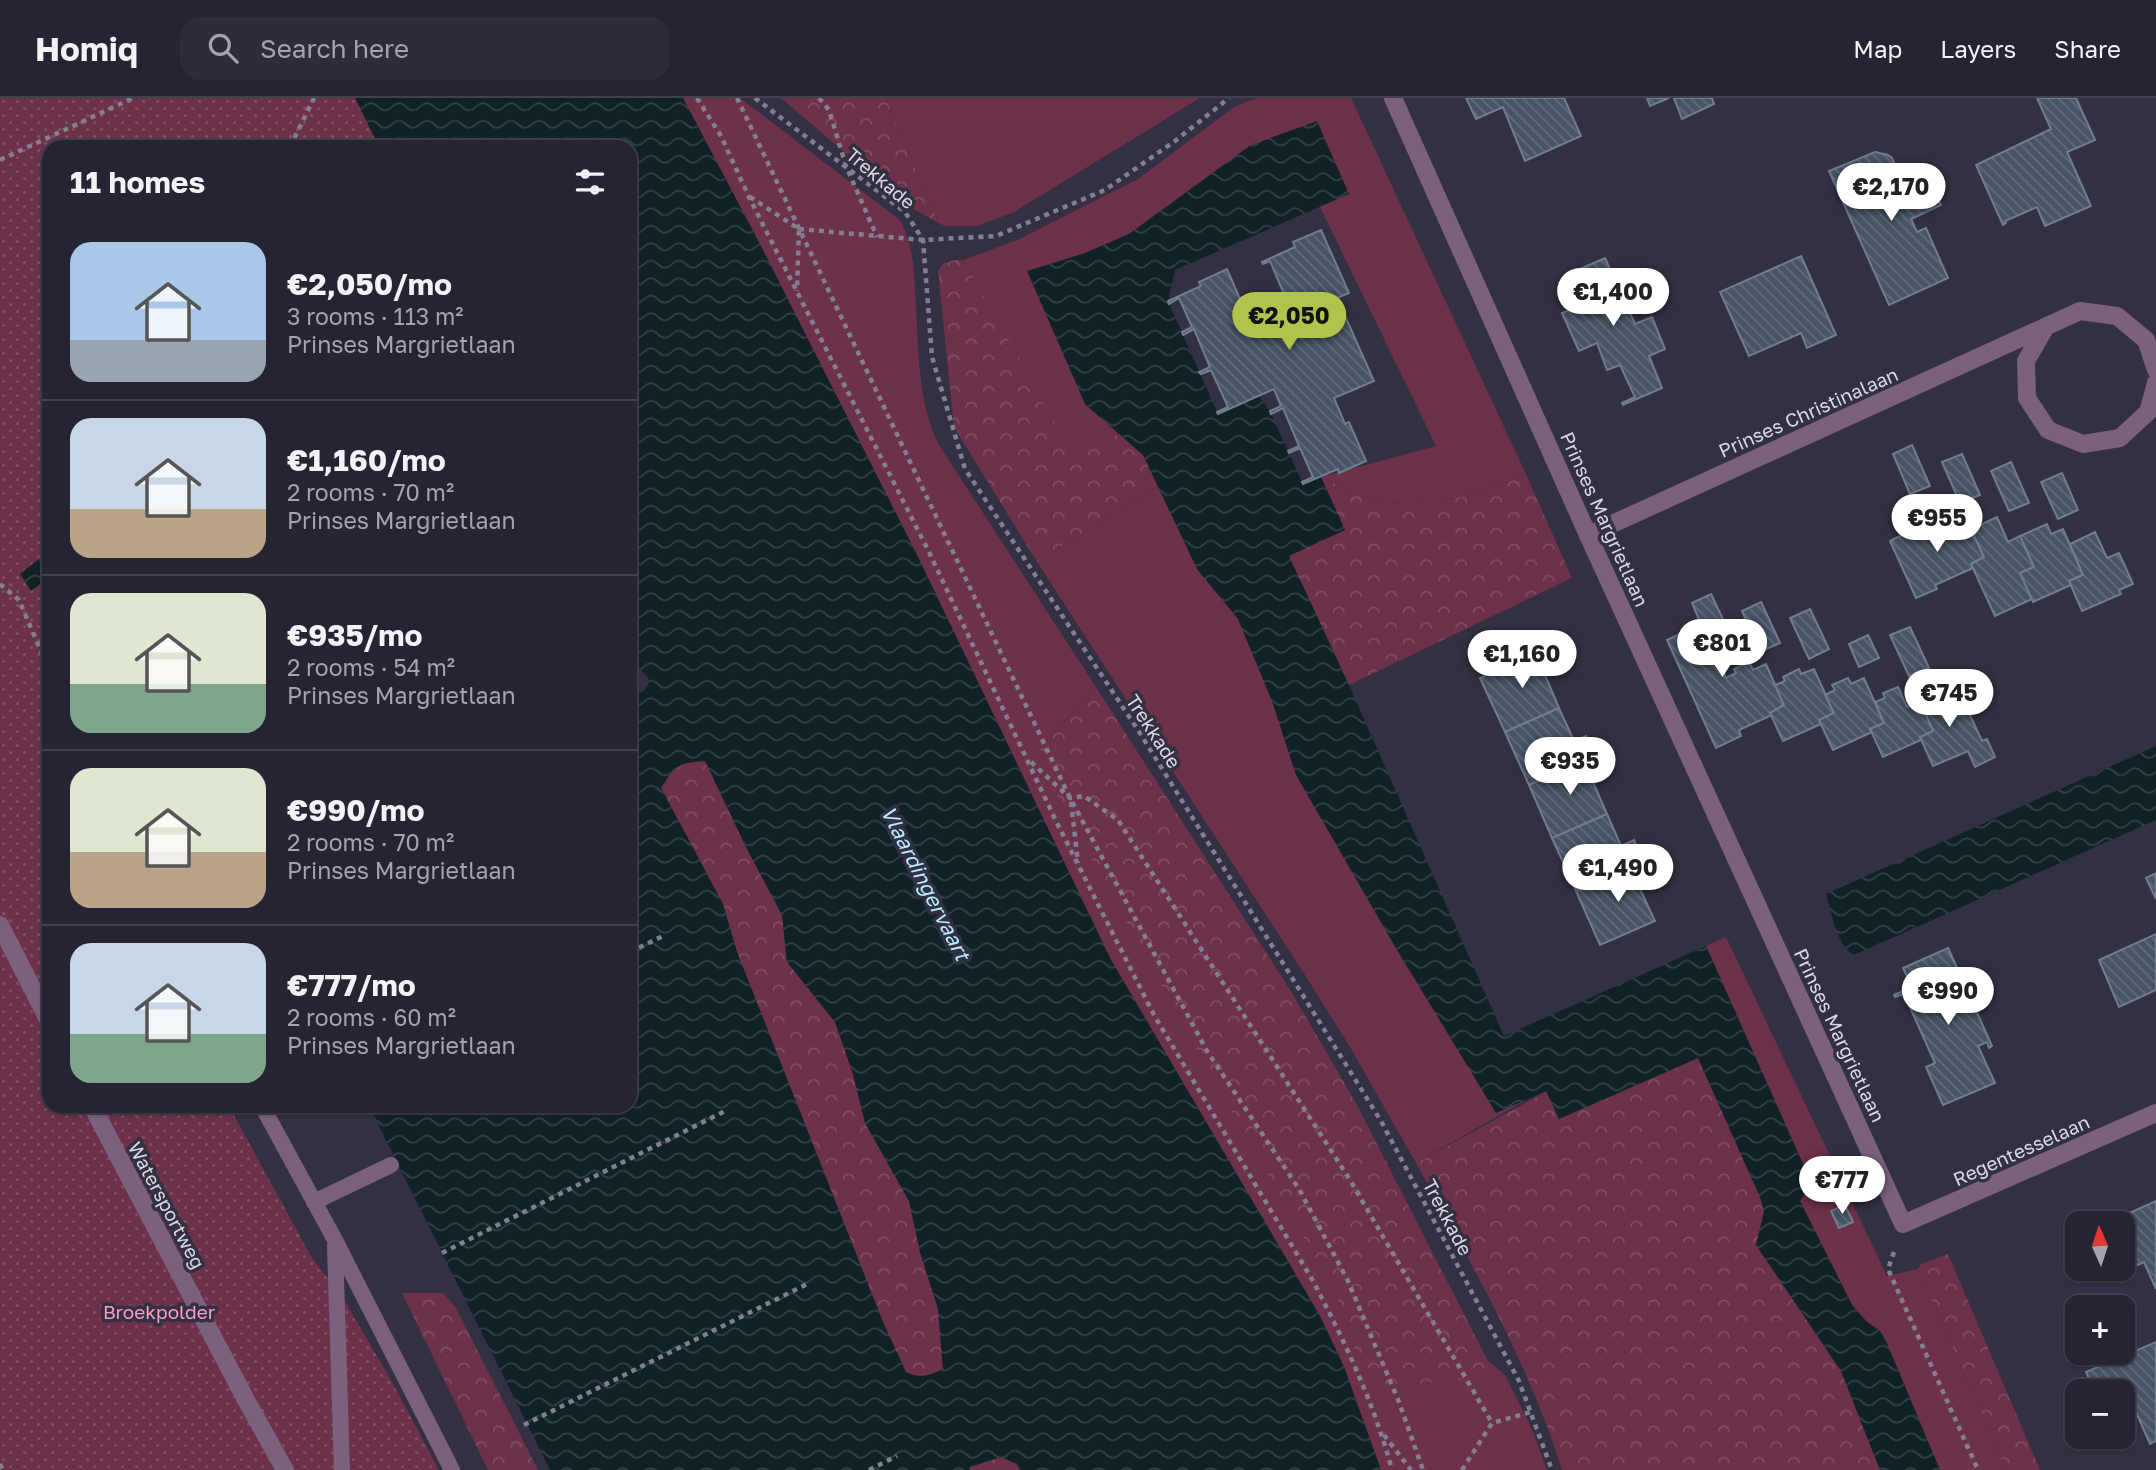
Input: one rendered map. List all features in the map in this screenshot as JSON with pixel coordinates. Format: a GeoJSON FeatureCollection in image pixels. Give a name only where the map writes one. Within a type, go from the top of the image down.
{"type":"FeatureCollection","features":[{"type":"Feature","properties":{"kind":"street","name":"Prinses Margrietlaan"},"geometry":{"type":"LineString","coordinates":[[1393,98],[1588,535],[1903,1224]]}},
{"type":"Feature","properties":{"kind":"street","name":"Prinses Christinalaan"},"geometry":{"type":"LineString","coordinates":[[1588,535],[2080,311],[2117,316],[2146,340],[2156,370]]}},
{"type":"Feature","properties":{"kind":"street"},"geometry":{"type":"LineString","coordinates":[[2045,328],[2026,360],[2026,386],[2027,398],[2048,430],[2083,444],[2120,438],[2148,412],[2156,383]]}},
{"type":"Feature","properties":{"kind":"street"},"geometry":{"type":"LineString","coordinates":[[0,925],[42,1007]]}},
{"type":"Feature","properties":{"kind":"street","name":"Watersportweg"},"geometry":{"type":"LineString","coordinates":[[96,1113],[285,1470]]}},
{"type":"Feature","properties":{"kind":"street","name":"Regentesselaan"},"geometry":{"type":"LineString","coordinates":[[1903,1224],[2156,1114]]}},
{"type":"Feature","properties":{"kind":"lane"},"geometry":{"type":"LineString","coordinates":[[266,1113],[335,1240],[452,1470]]}},
{"type":"Feature","properties":{"kind":"lane"},"geometry":{"type":"LineString","coordinates":[[314,1202],[390,1165]]}},
{"type":"Feature","properties":{"kind":"lane"},"geometry":{"type":"LineString","coordinates":[[335,1240],[342,1470]]}},
{"type":"Feature","properties":{"kind":"path"},"geometry":{"type":"LineString","coordinates":[[43,140],[133,98]]}},
{"type":"Feature","properties":{"kind":"path"},"geometry":{"type":"LineString","coordinates":[[293,140],[314,98]]}},
{"type":"Feature","properties":{"kind":"path"},"geometry":{"type":"LineString","coordinates":[[697,98],[721,135],[749,197],[928,550],[1079,867],[1154,1015],[1318,1291],[1360,1376],[1382,1432],[1392,1470]]}},
{"type":"Feature","properties":{"kind":"path"},"geometry":{"type":"LineString","coordinates":[[737,98],[1070,799],[1207,1051],[1299,1188],[1348,1281],[1399,1402],[1423,1470]]}},
{"type":"Feature","properties":{"kind":"path","name":"Trekkade"},"geometry":{"type":"LineString","coordinates":[[755,98],[905,212],[922,240],[932,356],[965,469],[1138,730],[1381,1121],[1519,1381],[1552,1470]]}},
{"type":"Feature","properties":{"kind":"path"},"geometry":{"type":"LineString","coordinates":[[819,98],[829,110],[846,166],[877,237]]}},
{"type":"Feature","properties":{"kind":"path"},"geometry":{"type":"LineString","coordinates":[[749,197],[799,229],[922,240],[996,236],[1105,190],[1175,141],[1229,98]]}},
{"type":"Feature","properties":{"kind":"path"},"geometry":{"type":"LineString","coordinates":[[0,160],[42,140]]}},
{"type":"Feature","properties":{"kind":"path"},"geometry":{"type":"LineString","coordinates":[[797,292],[799,229]]}},
{"type":"Feature","properties":{"kind":"path"},"geometry":{"type":"LineString","coordinates":[[0,584],[19,600],[42,654]]}},
{"type":"Feature","properties":{"kind":"path"},"geometry":{"type":"LineString","coordinates":[[1030,761],[1070,799],[1079,867]]}},
{"type":"Feature","properties":{"kind":"path"},"geometry":{"type":"LineString","coordinates":[[1070,799],[1084,796],[1118,820],[1350,1180],[1492,1423]]}},
{"type":"Feature","properties":{"kind":"path"},"geometry":{"type":"LineString","coordinates":[[637,949],[665,935]]}},
{"type":"Feature","properties":{"kind":"path"},"geometry":{"type":"LineString","coordinates":[[442,1253],[725,1111]]}},
{"type":"Feature","properties":{"kind":"path"},"geometry":{"type":"LineString","coordinates":[[1903,1224],[1888,1269],[1978,1470]]}},
{"type":"Feature","properties":{"kind":"path"},"geometry":{"type":"LineString","coordinates":[[524,1425],[809,1283]]}},
{"type":"Feature","properties":{"kind":"path"},"geometry":{"type":"LineString","coordinates":[[1462,1470],[1492,1423],[1531,1412]]}},
{"type":"Feature","properties":{"kind":"path"},"geometry":{"type":"LineString","coordinates":[[1382,1432],[1411,1470]]}},
{"type":"Feature","properties":{"kind":"path"},"geometry":{"type":"LineString","coordinates":[[869,1470],[897,1456]]}},
{"type":"Feature","properties":{"kind":"path"},"geometry":{"type":"LineString","coordinates":[[0,1464],[4,1470]]}},
{"type":"Feature","properties":{"kind":"green space","name":"Broekpolder"},"geometry":{"type":"Polygon","coordinates":[[[0,98],[364,98],[390,140],[42,140],[42,1113],[233,1113],[312,1258],[343,1298],[439,1470],[0,1470],[0,98]]]}},
{"type":"Feature","properties":{"kind":"green space"},"geometry":{"type":"Polygon","coordinates":[[[683,98],[740,98],[900,220],[912,256],[922,390],[939,445],[1096,687],[1036,754],[1335,1291],[1368,1388],[1505,1375],[1532,1429],[1547,1470],[1381,1470],[1344,1367],[1320,1316],[1111,960],[919,559],[683,98]]]}},
{"type":"Feature","properties":{"kind":"green space"},"geometry":{"type":"Polygon","coordinates":[[[781,98],[886,98],[939,223],[906,205],[781,98]]]}},
{"type":"Feature","properties":{"kind":"green space"},"geometry":{"type":"Polygon","coordinates":[[[886,98],[1200,98],[1014,212],[977,226],[945,226],[939,223],[886,98]]]}},
{"type":"Feature","properties":{"kind":"green space"},"geometry":{"type":"Polygon","coordinates":[[[1256,98],[1351,98],[1526,474],[1448,500],[1406,504],[1366,497],[1321,477],[1436,446],[1319,205],[1349,193],[1251,145],[1129,234],[1085,253],[1085,404],[1119,434],[1073,456],[964,260],[1019,239],[1138,179],[1234,107],[1256,98]]]}},
{"type":"Feature","properties":{"kind":"green space"},"geometry":{"type":"Polygon","coordinates":[[[964,260],[1073,455],[1119,434],[1143,455],[1158,486],[1037,562],[954,427],[938,271],[944,263],[964,260]]]}},
{"type":"Feature","properties":{"kind":"green space"},"geometry":{"type":"Polygon","coordinates":[[[1526,474],[1572,578],[1349,685],[1288,556],[1345,530],[1321,477],[1366,497],[1406,504],[1468,495],[1526,474]]]}},
{"type":"Feature","properties":{"kind":"green space"},"geometry":{"type":"Polygon","coordinates":[[[1158,486],[1197,569],[1238,619],[1272,701],[1296,774],[1496,1112],[1526,1100],[1416,1163],[1350,1047],[1303,972],[1037,562],[1158,486]]]}},
{"type":"Feature","properties":{"kind":"green space"},"geometry":{"type":"Polygon","coordinates":[[[1096,687],[1292,993],[1357,1105],[1488,1361],[1505,1375],[1368,1389],[1335,1291],[1221,1094],[1036,754],[1096,687]]]}},
{"type":"Feature","properties":{"kind":"green space"},"geometry":{"type":"Polygon","coordinates":[[[705,760],[782,915],[787,962],[835,1022],[853,1074],[865,1123],[909,1201],[920,1252],[938,1309],[943,1370],[920,1376],[905,1372],[737,952],[723,904],[661,788],[678,766],[705,760]]]}},
{"type":"Feature","properties":{"kind":"green space"},"geometry":{"type":"Polygon","coordinates":[[[1726,937],[1887,1276],[1918,1269],[2006,1470],[1940,1470],[1886,1341],[1880,1331],[1866,1321],[1852,1305],[1800,1201],[1811,1182],[1706,946],[1726,937]]]}},
{"type":"Feature","properties":{"kind":"green space"},"geometry":{"type":"Polygon","coordinates":[[[1698,1058],[1760,1197],[1764,1212],[1756,1245],[1841,1371],[1880,1470],[1562,1470],[1533,1390],[1497,1313],[1416,1163],[1547,1091],[1559,1119],[1698,1058]]]}},
{"type":"Feature","properties":{"kind":"green space"},"geometry":{"type":"Polygon","coordinates":[[[1948,1254],[2040,1470],[2006,1470],[1918,1269],[1921,1264],[1948,1254]]]}},
{"type":"Feature","properties":{"kind":"green space"},"geometry":{"type":"Polygon","coordinates":[[[402,1293],[443,1293],[456,1308],[538,1470],[488,1470],[402,1293]]]}},
{"type":"Feature","properties":{"kind":"green space"},"geometry":{"type":"Polygon","coordinates":[[[1001,1457],[1017,1464],[1020,1470],[968,1468],[1001,1457]]]}},
{"type":"Feature","properties":{"kind":"water","name":"Vlaardingervaart"},"geometry":{"type":"Polygon","coordinates":[[[355,98],[683,98],[919,559],[1111,960],[1320,1316],[1344,1367],[1381,1470],[1020,1470],[1017,1464],[1001,1457],[969,1467],[970,1470],[550,1470],[372,1113],[637,1113],[637,693],[643,692],[649,683],[637,666],[637,140],[376,140],[355,98]],[[705,761],[678,767],[661,788],[723,904],[737,952],[883,1322],[906,1372],[924,1376],[943,1369],[938,1309],[920,1252],[909,1201],[865,1123],[853,1074],[835,1022],[787,962],[782,915],[705,761]]]}},
{"type":"Feature","properties":{"kind":"water"},"geometry":{"type":"Polygon","coordinates":[[[1317,121],[1349,194],[1175,270],[1168,301],[1218,414],[1259,396],[1270,411],[1303,484],[1321,477],[1345,530],[1289,556],[1504,1036],[1706,946],[1811,1182],[1800,1201],[1852,1305],[1866,1321],[1880,1331],[1886,1341],[1940,1470],[1880,1470],[1841,1371],[1756,1245],[1764,1212],[1760,1197],[1698,1058],[1559,1119],[1546,1091],[1496,1113],[1394,945],[1296,775],[1272,701],[1238,619],[1197,569],[1143,455],[1085,404],[1027,271],[1085,253],[1129,234],[1251,145],[1317,121]]]}},
{"type":"Feature","properties":{"kind":"water"},"geometry":{"type":"Polygon","coordinates":[[[42,557],[42,583],[31,591],[20,574],[42,557]]]}},
{"type":"Feature","properties":{"kind":"water"},"geometry":{"type":"Polygon","coordinates":[[[2156,746],[2156,820],[1854,955],[1843,944],[1826,894],[2156,746]]]}},
{"type":"Feature","properties":{"kind":"building"},"geometry":{"type":"Polygon","coordinates":[[[1466,98],[1564,98],[1581,136],[1525,161],[1503,107],[1476,119],[1466,98]]]}},
{"type":"Feature","properties":{"kind":"building"},"geometry":{"type":"Polygon","coordinates":[[[1647,98],[1669,98],[1650,106],[1647,98]]]}},
{"type":"Feature","properties":{"kind":"building"},"geometry":{"type":"Polygon","coordinates":[[[1674,98],[1712,98],[1714,104],[1682,119],[1674,98]]]}},
{"type":"Feature","properties":{"kind":"building"},"geometry":{"type":"Polygon","coordinates":[[[2037,98],[2076,98],[2095,140],[2067,152],[2091,206],[2045,226],[2037,207],[2005,221],[2003,225],[1976,165],[2051,129],[2037,98]]]}},
{"type":"Feature","properties":{"kind":"building"},"geometry":{"type":"Polygon","coordinates":[[[1875,152],[1892,158],[1901,178],[1924,168],[1941,205],[1911,219],[1917,232],[1926,228],[1948,278],[1889,305],[1829,171],[1875,152]]]}},
{"type":"Feature","properties":{"kind":"building"},"geometry":{"type":"Polygon","coordinates":[[[1321,230],[1349,293],[1337,298],[1374,381],[1334,398],[1345,424],[1349,422],[1366,461],[1303,484],[1302,482],[1313,477],[1300,448],[1289,453],[1288,451],[1299,446],[1283,408],[1271,414],[1270,411],[1281,406],[1274,389],[1218,414],[1217,412],[1228,407],[1211,370],[1201,374],[1199,372],[1210,367],[1194,329],[1183,335],[1182,332],[1192,327],[1179,298],[1169,304],[1168,301],[1201,286],[1199,282],[1227,269],[1244,308],[1241,310],[1251,334],[1293,316],[1287,303],[1285,304],[1282,296],[1284,294],[1270,261],[1263,264],[1262,262],[1295,247],[1293,242],[1321,230]]]}},
{"type":"Feature","properties":{"kind":"building"},"geometry":{"type":"Polygon","coordinates":[[[1801,256],[1836,335],[1807,348],[1801,333],[1749,356],[1720,292],[1801,256]]]}},
{"type":"Feature","properties":{"kind":"building"},"geometry":{"type":"Polygon","coordinates":[[[1605,258],[1635,324],[1652,317],[1665,349],[1649,356],[1662,388],[1623,405],[1622,403],[1635,397],[1620,365],[1607,370],[1597,343],[1579,351],[1562,313],[1579,306],[1566,275],[1605,258]]]}},
{"type":"Feature","properties":{"kind":"building"},"geometry":{"type":"Polygon","coordinates":[[[1912,445],[1930,486],[1910,494],[1893,454],[1912,445]]]}},
{"type":"Feature","properties":{"kind":"building"},"geometry":{"type":"Polygon","coordinates":[[[1962,454],[1980,495],[1960,503],[1942,462],[1962,454]]]}},
{"type":"Feature","properties":{"kind":"building"},"geometry":{"type":"Polygon","coordinates":[[[2011,462],[2029,503],[2009,511],[1991,471],[2011,462]]]}},
{"type":"Feature","properties":{"kind":"building"},"geometry":{"type":"Polygon","coordinates":[[[2062,473],[2078,510],[2058,519],[2041,482],[2062,473]]]}},
{"type":"Feature","properties":{"kind":"building"},"geometry":{"type":"Polygon","coordinates":[[[1950,514],[1955,525],[1967,519],[1984,557],[1971,564],[1973,568],[1935,585],[1937,589],[1916,598],[1890,541],[1906,533],[1908,539],[1937,526],[1935,521],[1950,514]]]}},
{"type":"Feature","properties":{"kind":"building"},"geometry":{"type":"Polygon","coordinates":[[[1997,517],[2008,542],[2020,536],[2034,567],[2020,573],[2032,599],[1995,616],[1971,564],[1984,557],[1971,529],[1997,517]]]}},
{"type":"Feature","properties":{"kind":"building"},"geometry":{"type":"Polygon","coordinates":[[[2047,524],[2051,534],[2063,529],[2083,575],[2069,581],[2071,585],[2033,602],[2020,573],[2034,567],[2020,536],[2047,524]]]}},
{"type":"Feature","properties":{"kind":"building"},"geometry":{"type":"Polygon","coordinates":[[[2095,532],[2107,558],[2119,553],[2133,584],[2119,590],[2121,594],[2082,611],[2069,581],[2083,575],[2070,544],[2095,532]]]}},
{"type":"Feature","properties":{"kind":"building"},"geometry":{"type":"Polygon","coordinates":[[[1711,594],[1730,634],[1710,643],[1726,678],[1736,673],[1734,669],[1749,662],[1753,670],[1766,664],[1784,705],[1770,713],[1772,715],[1739,730],[1741,736],[1716,748],[1667,640],[1701,624],[1692,603],[1711,594]]]}},
{"type":"Feature","properties":{"kind":"building"},"geometry":{"type":"Polygon","coordinates":[[[1761,602],[1780,643],[1760,652],[1742,611],[1761,602]]]}},
{"type":"Feature","properties":{"kind":"building"},"geometry":{"type":"Polygon","coordinates":[[[1810,609],[1829,649],[1809,659],[1790,618],[1810,609]]]}},
{"type":"Feature","properties":{"kind":"building"},"geometry":{"type":"Polygon","coordinates":[[[1910,627],[1929,668],[1909,676],[1890,635],[1910,627]]]}},
{"type":"Feature","properties":{"kind":"building"},"geometry":{"type":"Polygon","coordinates":[[[1868,635],[1879,658],[1859,667],[1849,644],[1868,635]]]}},
{"type":"Feature","properties":{"kind":"building"},"geometry":{"type":"Polygon","coordinates":[[[1547,648],[1557,670],[1545,675],[1559,708],[1505,732],[1480,678],[1547,648]]]}},
{"type":"Feature","properties":{"kind":"building"},"geometry":{"type":"Polygon","coordinates":[[[1799,669],[1801,674],[1814,669],[1834,713],[1819,720],[1821,724],[1783,741],[1770,713],[1784,705],[1775,685],[1785,681],[1783,677],[1799,669]]]}},
{"type":"Feature","properties":{"kind":"building"},"geometry":{"type":"Polygon","coordinates":[[[1921,671],[1935,701],[1948,695],[1957,716],[1968,711],[1982,741],[1987,739],[1995,757],[1975,767],[1968,751],[1933,766],[1920,737],[1933,731],[1909,676],[1921,671]]]}},
{"type":"Feature","properties":{"kind":"building"},"geometry":{"type":"Polygon","coordinates":[[[1848,678],[1851,684],[1864,678],[1884,723],[1870,729],[1872,732],[1833,750],[1819,720],[1834,713],[1825,695],[1835,690],[1832,685],[1848,678]]]}},
{"type":"Feature","properties":{"kind":"building"},"geometry":{"type":"Polygon","coordinates":[[[1898,687],[1907,707],[1920,701],[1933,731],[1920,737],[1921,740],[1883,757],[1870,729],[1884,723],[1875,702],[1885,698],[1883,693],[1898,687]]]}},
{"type":"Feature","properties":{"kind":"building"},"geometry":{"type":"Polygon","coordinates":[[[1559,708],[1574,741],[1586,736],[1595,755],[1529,785],[1505,732],[1559,708]]]}},
{"type":"Feature","properties":{"kind":"building"},"geometry":{"type":"Polygon","coordinates":[[[1595,755],[1605,777],[1593,782],[1607,814],[1552,838],[1529,785],[1595,755]]]}},
{"type":"Feature","properties":{"kind":"building"},"geometry":{"type":"Polygon","coordinates":[[[1607,814],[1621,846],[1634,840],[1643,862],[1576,891],[1552,838],[1607,814]]]}},
{"type":"Feature","properties":{"kind":"building"},"geometry":{"type":"Polygon","coordinates":[[[1643,862],[1653,883],[1640,889],[1655,921],[1600,945],[1576,891],[1643,862]]]}},
{"type":"Feature","properties":{"kind":"building"},"geometry":{"type":"Polygon","coordinates":[[[2156,873],[2156,899],[2146,878],[2156,873]]]}},
{"type":"Feature","properties":{"kind":"building"},"geometry":{"type":"Polygon","coordinates":[[[2156,934],[2156,990],[2119,1007],[2099,960],[2156,934]]]}},
{"type":"Feature","properties":{"kind":"building"},"geometry":{"type":"Polygon","coordinates":[[[1948,948],[1992,1046],[1989,1048],[1987,1042],[1978,1046],[1995,1083],[1943,1105],[1926,1067],[1935,1063],[1904,994],[1894,995],[1912,987],[1903,968],[1948,948]]]}},
{"type":"Feature","properties":{"kind":"building"},"geometry":{"type":"Polygon","coordinates":[[[2156,1201],[2156,1289],[2144,1262],[2135,1266],[2134,1211],[2156,1201]]]}},
{"type":"Feature","properties":{"kind":"building"},"geometry":{"type":"Polygon","coordinates":[[[1845,1205],[1853,1222],[1839,1228],[1831,1211],[1845,1205]]]}},
{"type":"Feature","properties":{"kind":"building"},"geometry":{"type":"Polygon","coordinates":[[[2156,1342],[2156,1441],[2150,1444],[2135,1412],[2135,1379],[2089,1379],[2086,1372],[2102,1365],[2135,1365],[2135,1351],[2156,1342]]]}}]}
